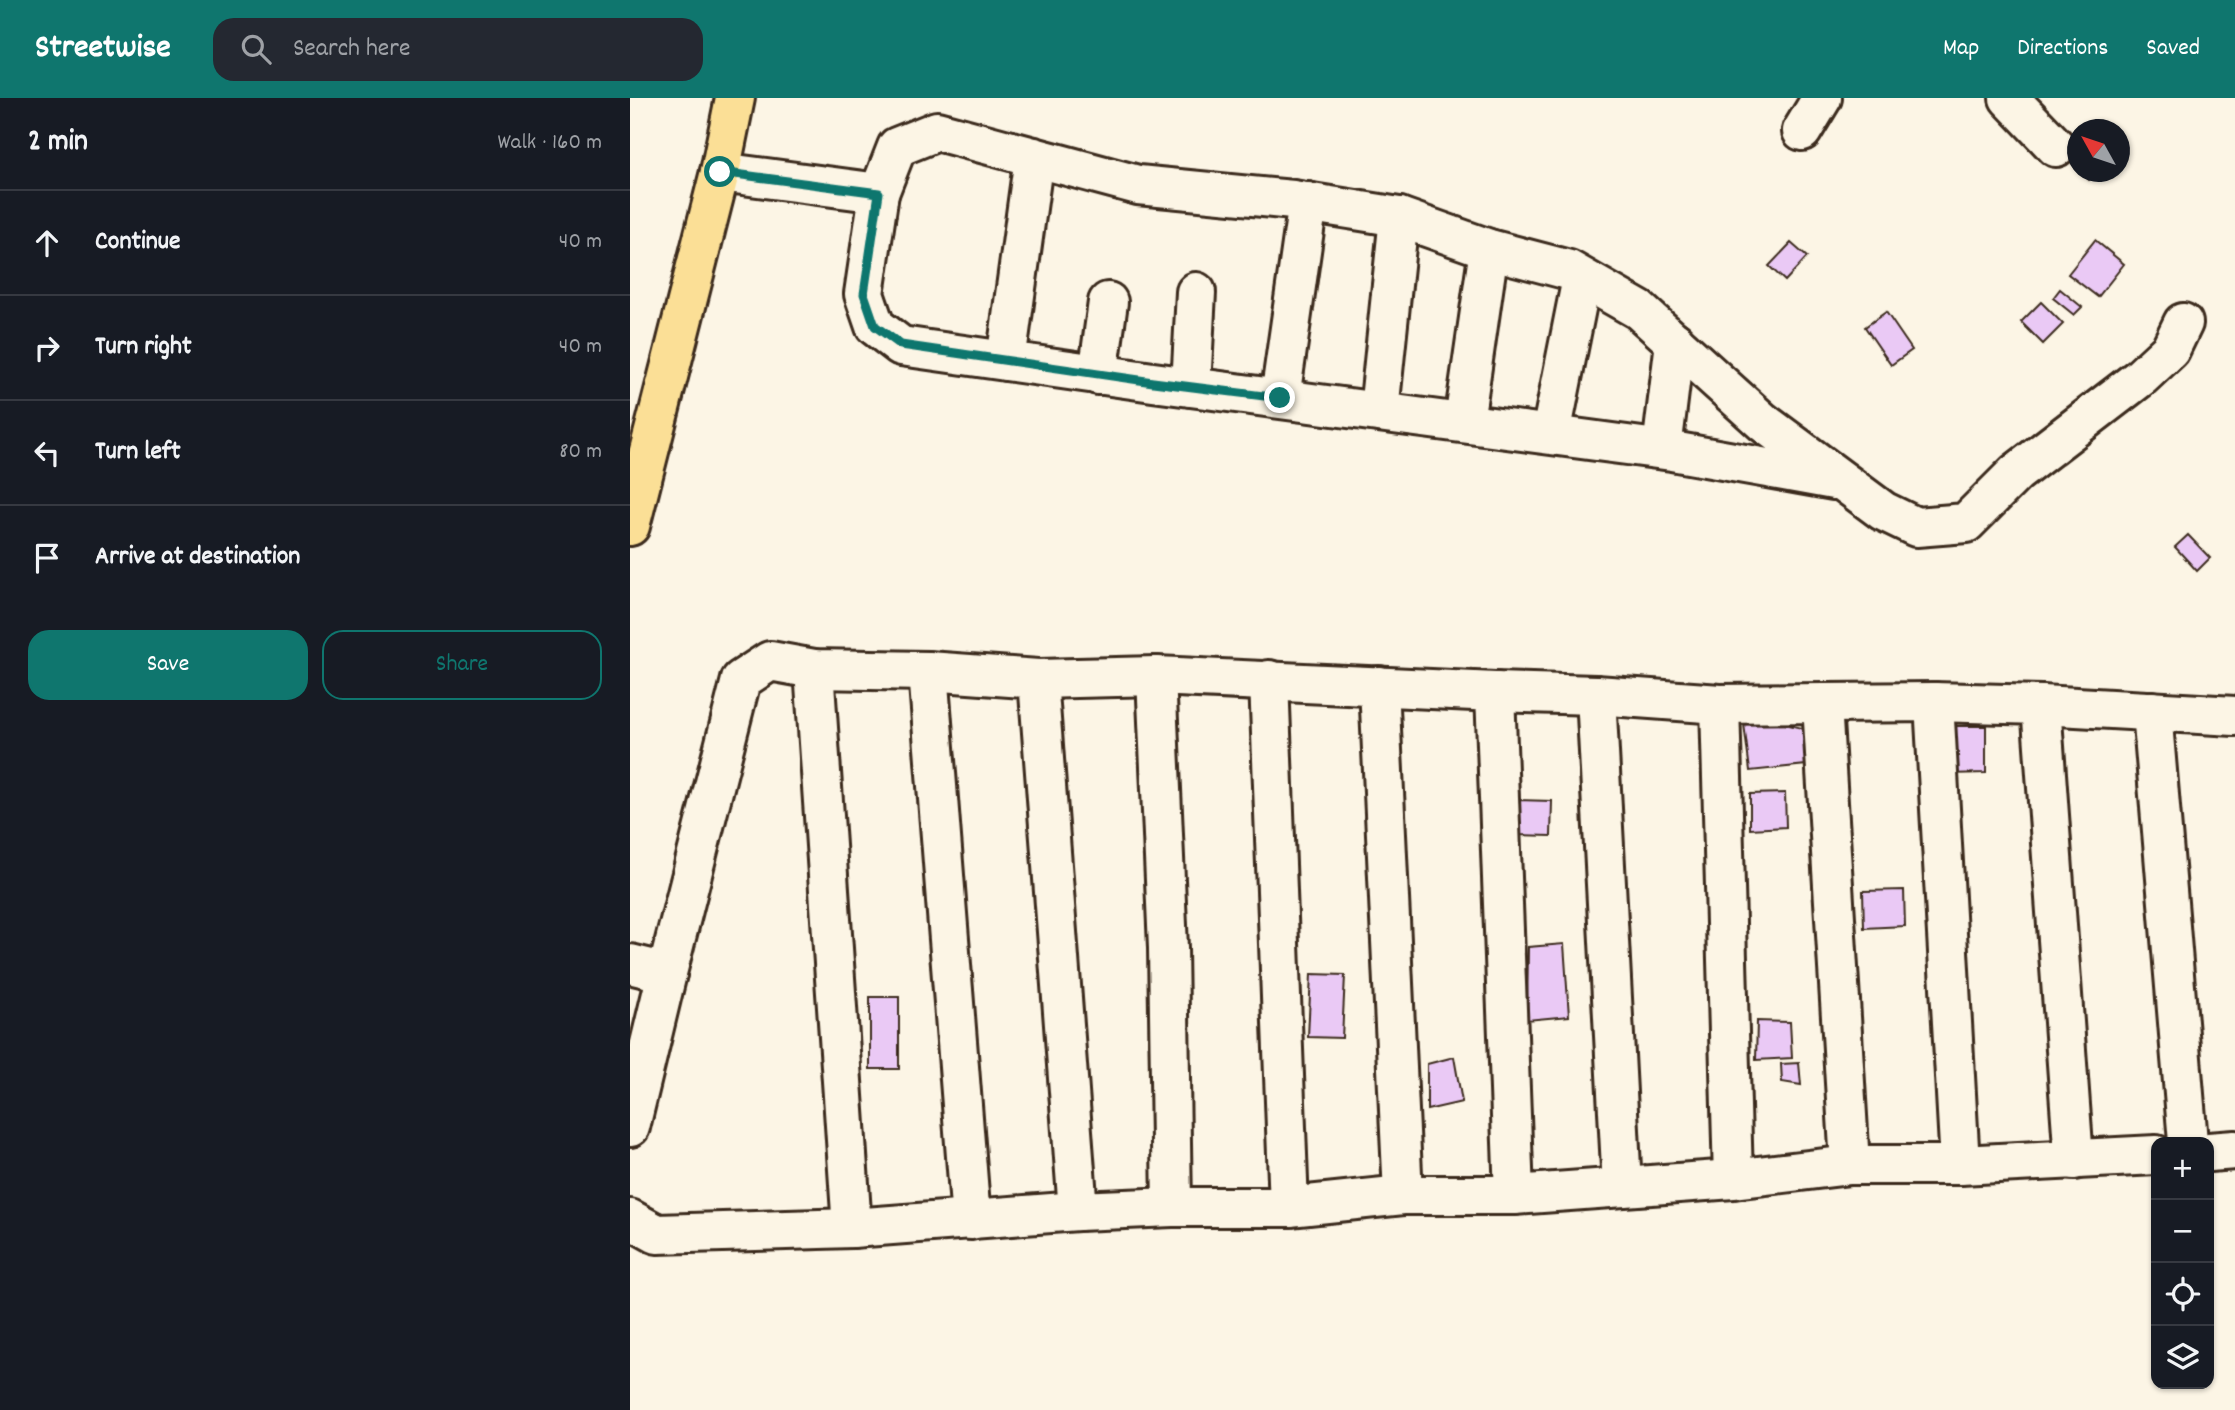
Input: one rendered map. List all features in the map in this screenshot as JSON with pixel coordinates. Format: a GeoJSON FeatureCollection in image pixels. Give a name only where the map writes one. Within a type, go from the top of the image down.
{"type":"FeatureCollection","features":[{"type":"Feature","properties":{"kind":"main road"},"geometry":{"type":"LineString","coordinates":[[630,526],[720,172],[735,98]]}},
{"type":"Feature","properties":{"kind":"street"},"geometry":{"type":"LineString","coordinates":[[1801,131],[1822,98]]}},
{"type":"Feature","properties":{"kind":"street"},"geometry":{"type":"LineString","coordinates":[[2009,98],[2056,148]]}},
{"type":"Feature","properties":{"kind":"street"},"geometry":{"type":"LineString","coordinates":[[1844,482],[1662,449],[1191,387],[901,345],[875,326],[864,294],[879,193],[897,147],[937,131],[1138,185],[1308,202],[1399,217],[1489,249],[1569,270],[1639,310],[1763,422],[1844,482],[1883,511],[1916,527],[1966,523],[2016,473],[2141,377],[2170,349],[2183,323]]}},
{"type":"Feature","properties":{"kind":"street"},"geometry":{"type":"LineString","coordinates":[[1006,361],[1034,157]]}},
{"type":"Feature","properties":{"kind":"street"},"geometry":{"type":"LineString","coordinates":[[720,172],[879,193]]}},
{"type":"Feature","properties":{"kind":"street"},"geometry":{"type":"LineString","coordinates":[[1280,398],[1308,202]]}},
{"type":"Feature","properties":{"kind":"street"},"geometry":{"type":"LineString","coordinates":[[1379,411],[1399,217]]}},
{"type":"Feature","properties":{"kind":"street"},"geometry":{"type":"LineString","coordinates":[[1464,422],[1489,249]]}},
{"type":"Feature","properties":{"kind":"street"},"geometry":{"type":"LineString","coordinates":[[1551,434],[1582,278]]}},
{"type":"Feature","properties":{"kind":"street"},"geometry":{"type":"LineString","coordinates":[[1191,387],[1196,292]]}},
{"type":"Feature","properties":{"kind":"street"},"geometry":{"type":"LineString","coordinates":[[1098,374],[1108,302]]}},
{"type":"Feature","properties":{"kind":"street"},"geometry":{"type":"LineString","coordinates":[[1662,449],[1675,342]]}},
{"type":"Feature","properties":{"kind":"street"},"geometry":{"type":"LineString","coordinates":[[630,1127],[741,680],[770,661],[814,669],[928,671],[1038,679],[1156,676],[1596,695],[1720,704],[1934,702],[2235,716]]}},
{"type":"Feature","properties":{"kind":"street"},"geometry":{"type":"LineString","coordinates":[[814,669],[852,1228]]}},
{"type":"Feature","properties":{"kind":"street"},"geometry":{"type":"LineString","coordinates":[[928,671],[971,1220]]}},
{"type":"Feature","properties":{"kind":"street"},"geometry":{"type":"LineString","coordinates":[[1156,676],[1168,948],[1172,1207]]}},
{"type":"Feature","properties":{"kind":"street"},"geometry":{"type":"LineString","coordinates":[[1038,679],[1078,1211]]}},
{"type":"Feature","properties":{"kind":"street"},"geometry":{"type":"LineString","coordinates":[[1269,680],[1289,1207]]}},
{"type":"Feature","properties":{"kind":"street"},"geometry":{"type":"LineString","coordinates":[[1379,686],[1403,1195]]}},
{"type":"Feature","properties":{"kind":"street"},"geometry":{"type":"LineString","coordinates":[[1495,692],[1514,1195]]}},
{"type":"Feature","properties":{"kind":"street"},"geometry":{"type":"LineString","coordinates":[[1596,695],[1622,1187]]}},
{"type":"Feature","properties":{"kind":"street"},"geometry":{"type":"LineString","coordinates":[[1934,702],[1961,1165]]}},
{"type":"Feature","properties":{"kind":"street"},"geometry":{"type":"LineString","coordinates":[[1720,704],[1733,1179]]}},
{"type":"Feature","properties":{"kind":"street"},"geometry":{"type":"LineString","coordinates":[[1822,704],[1850,1165]]}},
{"type":"Feature","properties":{"kind":"street"},"geometry":{"type":"LineString","coordinates":[[2042,705],[2074,1160]]}},
{"type":"Feature","properties":{"kind":"street"},"geometry":{"type":"LineString","coordinates":[[2152,711],[2188,1137]]}},
{"type":"Feature","properties":{"kind":"street"},"geometry":{"type":"LineString","coordinates":[[630,964],[667,973]]}},
{"type":"Feature","properties":{"kind":"street"},"geometry":{"type":"LineString","coordinates":[[2214,1152],[2235,1150]]}},
{"type":"Feature","properties":{"kind":"street"},"geometry":{"type":"LineString","coordinates":[[630,1219],[657,1234],[852,1228],[1078,1211],[1172,1207],[1289,1207],[1403,1195],[1514,1195],[1733,1179],[1850,1165],[1961,1165],[2151,1155]]}},
{"type":"Feature","properties":{"kind":"building"},"geometry":{"type":"Polygon","coordinates":[[[2095,240],[2124,264],[2098,297],[2068,274],[2095,240]]]}},
{"type":"Feature","properties":{"kind":"building"},"geometry":{"type":"Polygon","coordinates":[[[1791,243],[1807,257],[1785,281],[1769,266],[1791,243]]]}},
{"type":"Feature","properties":{"kind":"building"},"geometry":{"type":"Polygon","coordinates":[[[2060,289],[2082,307],[2074,315],[2053,298],[2060,289]]]}},
{"type":"Feature","properties":{"kind":"building"},"geometry":{"type":"Polygon","coordinates":[[[2041,302],[2063,324],[2043,344],[2021,322],[2041,302]]]}},
{"type":"Feature","properties":{"kind":"building"},"geometry":{"type":"Polygon","coordinates":[[[1886,312],[1912,350],[1891,365],[1865,327],[1886,312]]]}},
{"type":"Feature","properties":{"kind":"building"},"geometry":{"type":"Polygon","coordinates":[[[2188,535],[2210,558],[2197,571],[2175,547],[2188,535]]]}},
{"type":"Feature","properties":{"kind":"building"},"geometry":{"type":"Polygon","coordinates":[[[1760,718],[1806,729],[1806,765],[1750,771],[1744,724],[1760,718]]]}},
{"type":"Feature","properties":{"kind":"building"},"geometry":{"type":"Polygon","coordinates":[[[1947,726],[1986,726],[1986,773],[1948,774],[1947,726]]]}},
{"type":"Feature","properties":{"kind":"building"},"geometry":{"type":"Polygon","coordinates":[[[1785,793],[1786,827],[1750,829],[1750,794],[1785,793]]]}},
{"type":"Feature","properties":{"kind":"building"},"geometry":{"type":"Polygon","coordinates":[[[1517,800],[1552,801],[1551,836],[1516,835],[1517,800]]]}},
{"type":"Feature","properties":{"kind":"building"},"geometry":{"type":"Polygon","coordinates":[[[1904,890],[1905,926],[1864,928],[1863,891],[1904,890]]]}},
{"type":"Feature","properties":{"kind":"building"},"geometry":{"type":"Polygon","coordinates":[[[1564,944],[1569,1016],[1527,1020],[1528,947],[1564,944]]]}},
{"type":"Feature","properties":{"kind":"building"},"geometry":{"type":"Polygon","coordinates":[[[1311,974],[1345,975],[1342,1038],[1308,1037],[1311,974]]]}},
{"type":"Feature","properties":{"kind":"building"},"geometry":{"type":"Polygon","coordinates":[[[870,997],[899,997],[899,1069],[870,1069],[870,997]]]}},
{"type":"Feature","properties":{"kind":"building"},"geometry":{"type":"Polygon","coordinates":[[[1757,1021],[1790,1022],[1792,1058],[1756,1060],[1757,1021]]]}},
{"type":"Feature","properties":{"kind":"building"},"geometry":{"type":"Polygon","coordinates":[[[1454,1057],[1462,1102],[1427,1110],[1427,1064],[1454,1057]]]}},
{"type":"Feature","properties":{"kind":"building"},"geometry":{"type":"Polygon","coordinates":[[[1799,1063],[1801,1085],[1782,1082],[1781,1064],[1799,1063]]]}},
{"type":"Feature","properties":{"kind":"route"},"geometry":{"type":"LineString","coordinates":[[720,172],[879,193],[864,294],[875,326],[901,345],[1280,398]]}}]}
